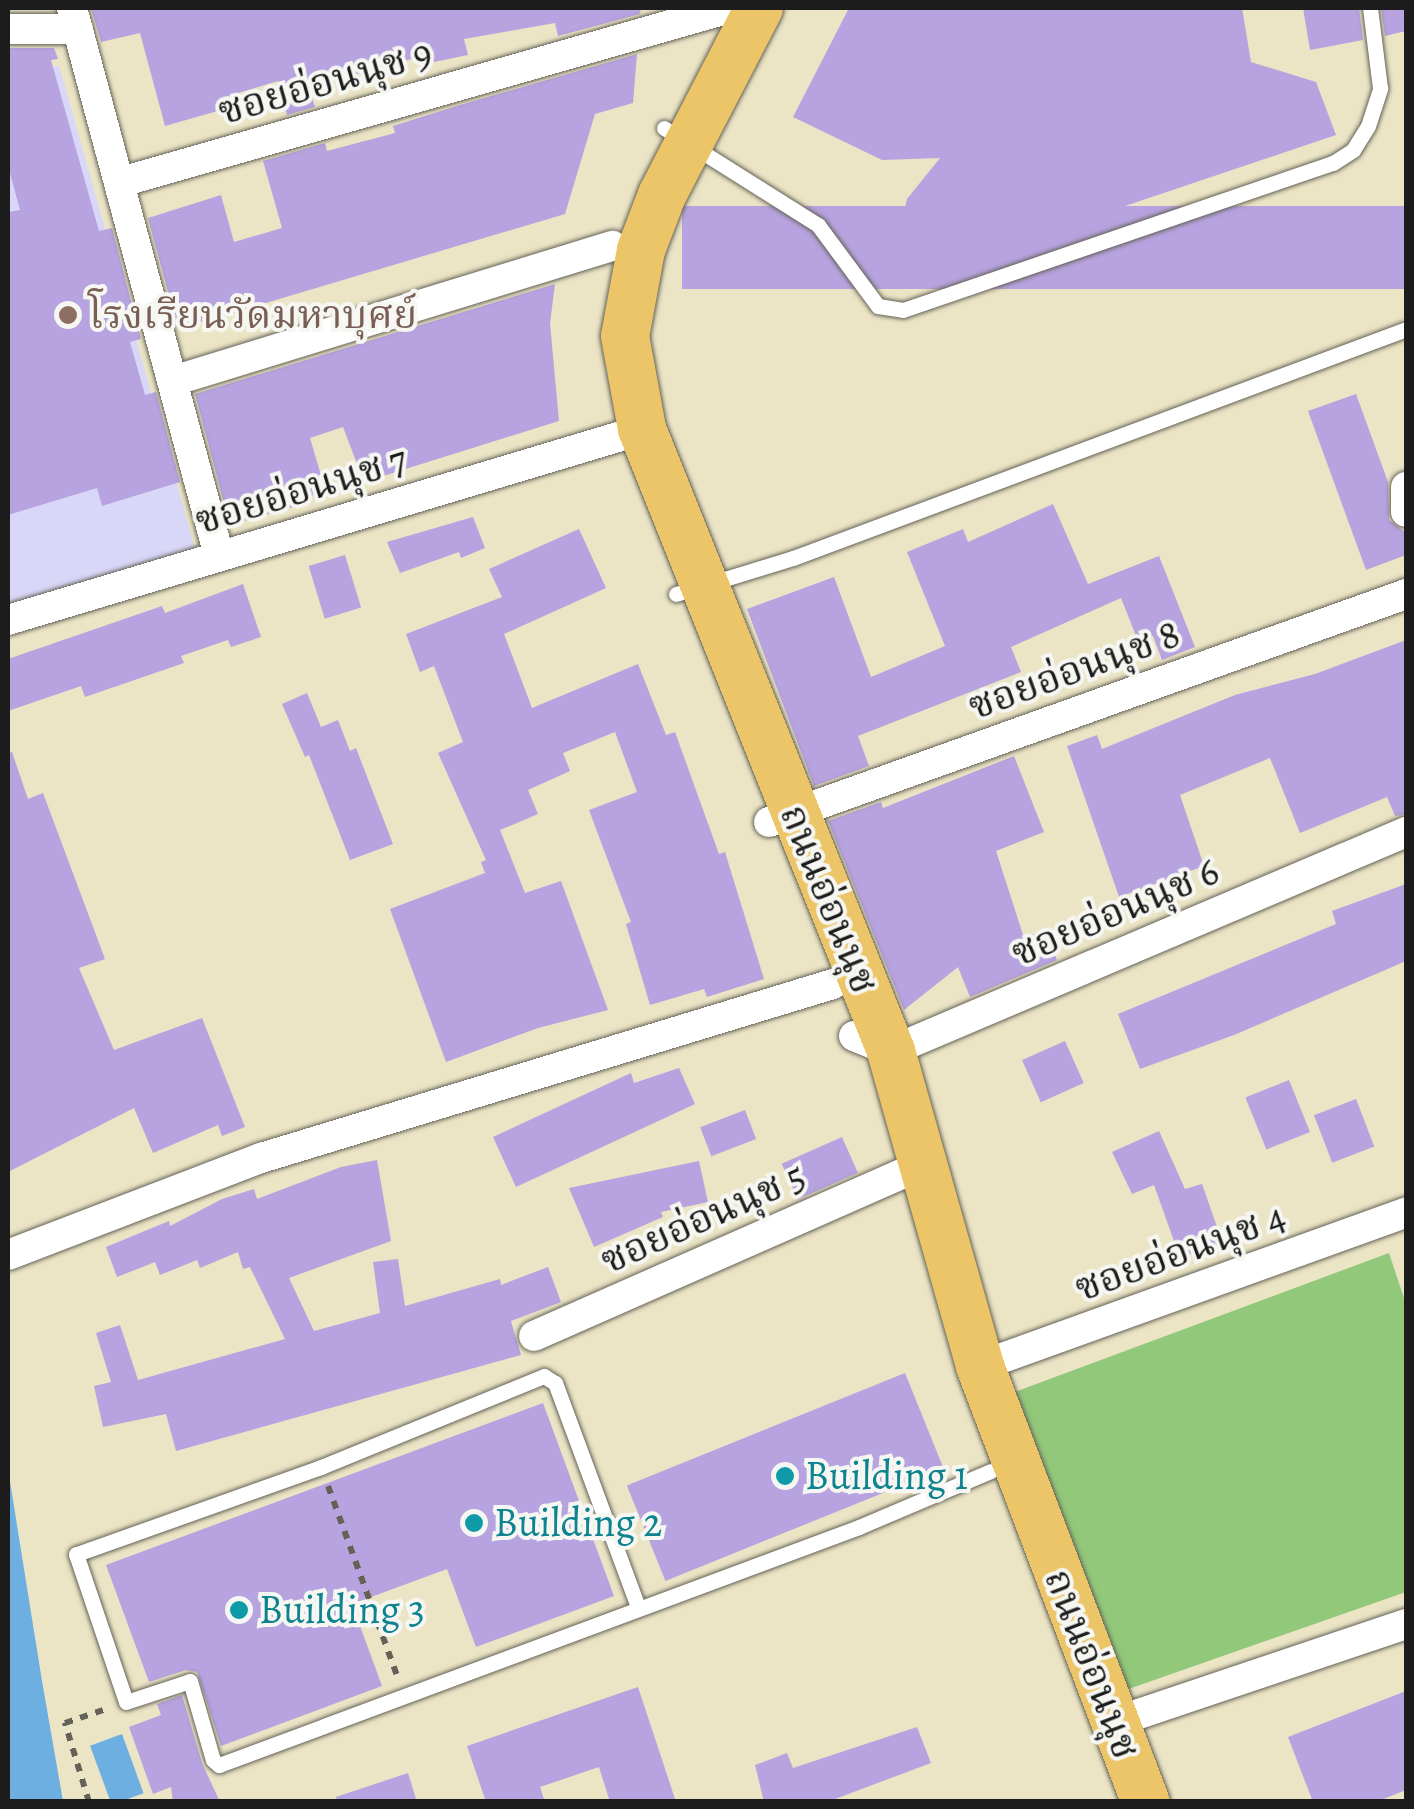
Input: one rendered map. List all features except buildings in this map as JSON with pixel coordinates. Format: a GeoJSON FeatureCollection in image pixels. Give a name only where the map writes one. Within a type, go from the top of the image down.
{"type":"FeatureCollection","features":[{"type":"Feature","properties":{"kind":"main road","name":"ถนนอ่อนนุช"},"geometry":{"type":"LineString","coordinates":[[690,589],[642,430],[625,336],[641,250],[662,195],[677,136],[736,8]]}},
{"type":"Feature","properties":{"kind":"main road","name":"ถนนอ่อนนุช"},"geometry":{"type":"LineString","coordinates":[[677,136],[635,187],[613,246],[598,337],[618,437],[690,589],[872,1044],[980,1366],[1002,1466]]}},
{"type":"Feature","properties":{"kind":"main road","name":"ถนนอ่อนนุช"},"geometry":{"type":"LineString","coordinates":[[782,817],[833,984],[872,1044],[904,1174],[1002,1466],[1104,1726],[1146,1802]]}},
{"type":"Feature","properties":{"kind":"main road","name":"ถนนอ่อนนุช"},"geometry":{"type":"LineString","coordinates":[[1104,1726],[1121,1802]]}},
{"type":"Feature","properties":{"kind":"street","name":"ซอยอ่อนนุช 9"},"geometry":{"type":"LineString","coordinates":[[121,182],[736,8]]}},
{"type":"Feature","properties":{"kind":"street"},"geometry":{"type":"LineString","coordinates":[[8,29],[75,18],[219,556]]}},
{"type":"Feature","properties":{"kind":"street"},"geometry":{"type":"LineString","coordinates":[[174,381],[613,246]]}},
{"type":"Feature","properties":{"kind":"street","name":"ซอยอ่อนนุช 7"},"geometry":{"type":"LineString","coordinates":[[8,620],[618,437]]}},
{"type":"Feature","properties":{"kind":"street"},"geometry":{"type":"LineString","coordinates":[[1406,487],[1406,512]]}},
{"type":"Feature","properties":{"kind":"street","name":"ซอยอ่อนนุช 8"},"geometry":{"type":"LineString","coordinates":[[782,817],[1406,594]]}},
{"type":"Feature","properties":{"kind":"street","name":"ซอยอ่อนนุช 6"},"geometry":{"type":"LineString","coordinates":[[872,1044],[1406,832]]}},
{"type":"Feature","properties":{"kind":"street"},"geometry":{"type":"LineString","coordinates":[[8,1254],[261,1158],[833,984]]}},
{"type":"Feature","properties":{"kind":"street","name":"ซอยอ่อนนุช 5"},"geometry":{"type":"LineString","coordinates":[[534,1336],[904,1174]]}},
{"type":"Feature","properties":{"kind":"street","name":"ซอยอ่อนนุช 4"},"geometry":{"type":"LineString","coordinates":[[980,1366],[1406,1213]]}},
{"type":"Feature","properties":{"kind":"street"},"geometry":{"type":"LineString","coordinates":[[1104,1726],[1406,1624]]}},
{"type":"Feature","properties":{"kind":"lane"},"geometry":{"type":"LineString","coordinates":[[677,136],[818,225],[878,306],[903,310],[1333,162],[1353,150],[1368,126],[1380,88],[1370,8]]}},
{"type":"Feature","properties":{"kind":"lane"},"geometry":{"type":"LineString","coordinates":[[690,589],[793,558],[1406,329]]}},
{"type":"Feature","properties":{"kind":"lane"},"geometry":{"type":"LineString","coordinates":[[638,1607],[554,1382],[544,1376],[321,1468],[76,1554],[126,1702],[190,1681],[213,1760],[219,1764],[859,1527],[1002,1466]]}},
{"type":"Feature","properties":{"kind":"path"},"geometry":{"type":"LineString","coordinates":[[321,1468],[404,1696]]}},
{"type":"Feature","properties":{"kind":"path"},"geometry":{"type":"LineString","coordinates":[[89,1802],[65,1723],[126,1702]]}},
{"type":"Feature","properties":{"kind":"shaded area","name":"โรงเรียนวัดมหาบุศย์"},"geometry":{"type":"Polygon","coordinates":[[[59,65],[195,549],[8,606],[8,81],[59,65]]]}},
{"type":"Feature","properties":{"kind":"green space"},"geometry":{"type":"Polygon","coordinates":[[[1389,1253],[1406,1304],[1406,1592],[1120,1692],[1004,1396],[1389,1253]]]}},
{"type":"Feature","properties":{"kind":"water"},"geometry":{"type":"Polygon","coordinates":[[[8,1469],[42,1681],[63,1801],[8,1801],[8,1469]]]}},
{"type":"Feature","properties":{"kind":"water"},"geometry":{"type":"Polygon","coordinates":[[[122,1734],[144,1793],[111,1802],[90,1746],[122,1734]]]}},
{"type":"Feature","properties":{"kind":"place","name":"โรงเรียนวัดมหาบุศย์"},"geometry":{"type":"Point","coordinates":[68,315]}},
{"type":"Feature","properties":{"kind":"place","name":"Building 1"},"geometry":{"type":"Point","coordinates":[785,1476]}},
{"type":"Feature","properties":{"kind":"place","name":"Building 2"},"geometry":{"type":"Point","coordinates":[474,1523]}},
{"type":"Feature","properties":{"kind":"place","name":"Building 3"},"geometry":{"type":"Point","coordinates":[239,1610]}}]}
